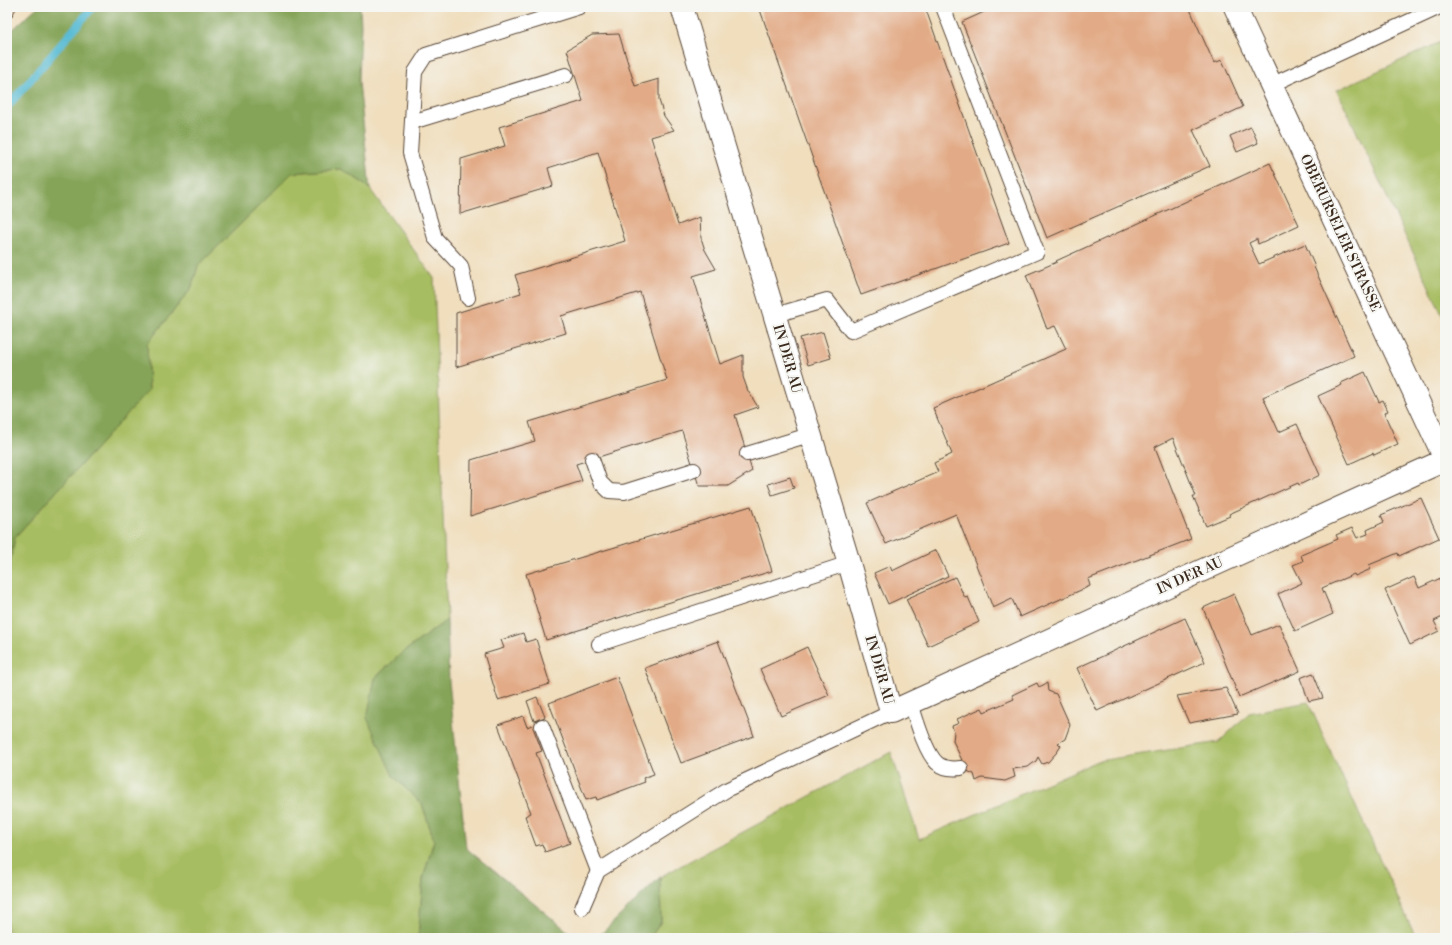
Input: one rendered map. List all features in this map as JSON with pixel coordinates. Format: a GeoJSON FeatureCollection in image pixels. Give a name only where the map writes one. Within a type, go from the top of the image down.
{"type":"FeatureCollection","features":[{"type":"Feature","properties":{"kind":"street","name":"IN DER AU"},"geometry":{"type":"LineString","coordinates":[[682,7],[775,315],[809,435],[849,563],[891,712],[1445,460]]}},
{"type":"Feature","properties":{"kind":"street","name":"OBERURSELER STRASSE"},"geometry":{"type":"LineString","coordinates":[[1235,7],[1445,460]]}},
{"type":"Feature","properties":{"kind":"lane"},"geometry":{"type":"LineString","coordinates":[[468,298],[461,266],[435,238],[410,153],[415,72],[426,55],[579,7]]}},
{"type":"Feature","properties":{"kind":"lane"},"geometry":{"type":"LineString","coordinates":[[775,315],[827,300],[851,331],[1037,252],[943,7]]}},
{"type":"Feature","properties":{"kind":"lane"},"geometry":{"type":"LineString","coordinates":[[1271,85],[1440,7]]}},
{"type":"Feature","properties":{"kind":"lane"},"geometry":{"type":"LineString","coordinates":[[412,122],[566,76]]}},
{"type":"Feature","properties":{"kind":"lane"},"geometry":{"type":"LineString","coordinates":[[747,454],[809,435]]}},
{"type":"Feature","properties":{"kind":"lane"},"geometry":{"type":"LineString","coordinates":[[592,458],[600,482],[609,491],[624,492],[694,470]]}},
{"type":"Feature","properties":{"kind":"lane"},"geometry":{"type":"LineString","coordinates":[[599,644],[849,563]]}},
{"type":"Feature","properties":{"kind":"lane"},"geometry":{"type":"LineString","coordinates":[[910,703],[928,752],[937,763],[945,767],[961,768]]}},
{"type":"Feature","properties":{"kind":"lane","name":"IN DER AU"},"geometry":{"type":"LineString","coordinates":[[598,871],[728,789],[891,712]]}},
{"type":"Feature","properties":{"kind":"lane"},"geometry":{"type":"LineString","coordinates":[[542,726],[598,871],[582,908]]}},
{"type":"Feature","properties":{"kind":"green space"},"geometry":{"type":"Polygon","coordinates":[[[37,7],[360,7],[361,25],[359,82],[370,189],[341,169],[292,173],[198,266],[191,289],[147,344],[149,390],[15,537],[7,580],[7,35],[37,7]]]}},
{"type":"Feature","properties":{"kind":"green space"},"geometry":{"type":"Polygon","coordinates":[[[1445,40],[1445,321],[1337,90],[1445,40]]]}},
{"type":"Feature","properties":{"kind":"green space"},"geometry":{"type":"Polygon","coordinates":[[[341,169],[370,189],[434,278],[447,620],[402,653],[375,678],[393,776],[422,804],[434,840],[423,879],[418,938],[7,938],[7,580],[15,537],[149,390],[147,344],[191,289],[198,266],[292,173],[341,169]]]}},
{"type":"Feature","properties":{"kind":"green space"},"geometry":{"type":"Polygon","coordinates":[[[447,620],[449,681],[466,848],[576,938],[418,938],[423,879],[434,840],[422,804],[393,776],[367,718],[375,678],[402,653],[447,620]]]}},
{"type":"Feature","properties":{"kind":"green space"},"geometry":{"type":"Polygon","coordinates":[[[1308,702],[1416,938],[650,938],[661,922],[660,877],[891,752],[919,839],[1098,761],[1219,742],[1249,713],[1308,702]]]}},
{"type":"Feature","properties":{"kind":"green space"},"geometry":{"type":"Polygon","coordinates":[[[660,877],[661,922],[650,938],[597,938],[660,877]]]}},
{"type":"Feature","properties":{"kind":"building"},"geometry":{"type":"Polygon","coordinates":[[[7,7],[17,7],[10,19],[7,17],[7,7]]]}},
{"type":"Feature","properties":{"kind":"building"},"geometry":{"type":"Polygon","coordinates":[[[759,7],[925,7],[1009,243],[861,295],[759,7]]]}},
{"type":"Feature","properties":{"kind":"building"},"geometry":{"type":"Polygon","coordinates":[[[995,7],[1189,7],[1214,63],[1222,60],[1243,107],[1193,130],[1210,166],[1047,238],[962,22],[995,7]]]}},
{"type":"Feature","properties":{"kind":"building"},"geometry":{"type":"Polygon","coordinates":[[[619,34],[635,86],[659,79],[659,100],[664,116],[674,130],[651,137],[678,225],[700,217],[701,238],[705,250],[716,269],[693,276],[720,364],[743,355],[743,377],[748,391],[758,407],[735,415],[752,471],[728,486],[699,486],[682,431],[576,464],[582,481],[470,516],[471,460],[535,441],[529,422],[667,380],[640,292],[561,316],[566,333],[456,367],[456,313],[521,293],[515,275],[625,241],[598,152],[548,168],[553,186],[460,214],[461,159],[505,146],[499,127],[583,101],[567,50],[592,35],[619,34]]]}},
{"type":"Feature","properties":{"kind":"building"},"geometry":{"type":"Polygon","coordinates":[[[1251,127],[1258,143],[1237,152],[1230,136],[1251,127]]]}},
{"type":"Feature","properties":{"kind":"building"},"geometry":{"type":"Polygon","coordinates":[[[1270,163],[1299,225],[1258,244],[1257,239],[1249,243],[1259,264],[1305,244],[1354,356],[1263,397],[1279,432],[1297,424],[1320,475],[1299,485],[1298,483],[1206,526],[1193,496],[1196,496],[1173,438],[1155,447],[1191,539],[1088,579],[1090,586],[1020,617],[1012,599],[993,608],[956,514],[886,544],[867,503],[938,472],[934,463],[952,454],[933,408],[1066,349],[1055,326],[1047,329],[1026,275],[1270,163]]]}},
{"type":"Feature","properties":{"kind":"building"},"geometry":{"type":"Polygon","coordinates":[[[823,332],[831,358],[808,365],[800,338],[823,332]]]}},
{"type":"Feature","properties":{"kind":"building"},"geometry":{"type":"Polygon","coordinates":[[[1365,372],[1379,402],[1383,400],[1388,411],[1384,413],[1398,444],[1349,464],[1318,396],[1365,372]]]}},
{"type":"Feature","properties":{"kind":"building"},"geometry":{"type":"Polygon","coordinates":[[[790,477],[794,488],[772,495],[768,484],[790,477]]]}},
{"type":"Feature","properties":{"kind":"building"},"geometry":{"type":"Polygon","coordinates":[[[1421,498],[1439,538],[1399,556],[1398,553],[1369,565],[1371,569],[1355,576],[1354,574],[1322,588],[1333,614],[1295,631],[1278,594],[1302,583],[1293,565],[1303,561],[1301,555],[1338,539],[1336,535],[1352,528],[1357,538],[1368,534],[1367,530],[1384,522],[1381,515],[1421,498]]]}},
{"type":"Feature","properties":{"kind":"building"},"geometry":{"type":"Polygon","coordinates":[[[751,506],[772,571],[546,640],[526,574],[751,506]]]}},
{"type":"Feature","properties":{"kind":"building"},"geometry":{"type":"Polygon","coordinates":[[[936,550],[948,576],[888,604],[874,573],[890,566],[892,571],[936,550]]]}},
{"type":"Feature","properties":{"kind":"building"},"geometry":{"type":"Polygon","coordinates":[[[1445,576],[1445,616],[1434,621],[1439,631],[1410,645],[1385,590],[1414,577],[1419,588],[1445,576]]]}},
{"type":"Feature","properties":{"kind":"building"},"geometry":{"type":"Polygon","coordinates":[[[955,577],[965,598],[968,597],[979,622],[928,646],[906,599],[955,577]]]}},
{"type":"Feature","properties":{"kind":"building"},"geometry":{"type":"Polygon","coordinates":[[[1234,594],[1252,635],[1279,624],[1300,671],[1239,697],[1203,608],[1234,594]]]}},
{"type":"Feature","properties":{"kind":"building"},"geometry":{"type":"Polygon","coordinates":[[[1185,618],[1205,662],[1097,711],[1077,668],[1185,618]]]}},
{"type":"Feature","properties":{"kind":"building"},"geometry":{"type":"Polygon","coordinates":[[[523,633],[526,642],[536,639],[550,684],[498,700],[484,654],[504,648],[501,640],[523,633]]]}},
{"type":"Feature","properties":{"kind":"building"},"geometry":{"type":"Polygon","coordinates":[[[718,641],[754,736],[681,763],[645,668],[718,641]]]}},
{"type":"Feature","properties":{"kind":"building"},"geometry":{"type":"Polygon","coordinates":[[[807,647],[829,695],[781,716],[760,669],[807,647]]]}},
{"type":"Feature","properties":{"kind":"building"},"geometry":{"type":"Polygon","coordinates":[[[1313,673],[1323,698],[1309,701],[1300,678],[1313,673]]]}},
{"type":"Feature","properties":{"kind":"building"},"geometry":{"type":"Polygon","coordinates":[[[617,677],[654,774],[643,778],[645,782],[597,800],[596,797],[586,800],[549,703],[617,677]]]}},
{"type":"Feature","properties":{"kind":"building"},"geometry":{"type":"Polygon","coordinates":[[[1037,683],[1039,687],[1047,683],[1048,691],[1056,694],[1070,725],[1065,739],[1058,743],[1061,746],[1048,762],[1042,764],[1038,757],[1036,761],[1028,767],[1013,769],[1015,777],[1005,781],[982,778],[976,781],[974,774],[967,771],[953,741],[954,732],[952,726],[959,723],[957,719],[982,708],[984,712],[1014,699],[1012,695],[1037,683]]]}},
{"type":"Feature","properties":{"kind":"building"},"geometry":{"type":"Polygon","coordinates":[[[1226,688],[1238,714],[1189,723],[1177,696],[1226,688]]]}},
{"type":"Feature","properties":{"kind":"building"},"geometry":{"type":"Polygon","coordinates":[[[537,697],[545,717],[534,721],[527,701],[537,697]]]}},
{"type":"Feature","properties":{"kind":"building"},"geometry":{"type":"Polygon","coordinates":[[[523,716],[527,727],[532,725],[542,751],[536,753],[570,843],[545,852],[542,844],[536,846],[525,816],[531,813],[498,725],[523,716]]]}},
{"type":"Feature","properties":{"kind":"waterway"},"geometry":{"type":"LineString","coordinates":[[7,107],[93,7]]}}]}
